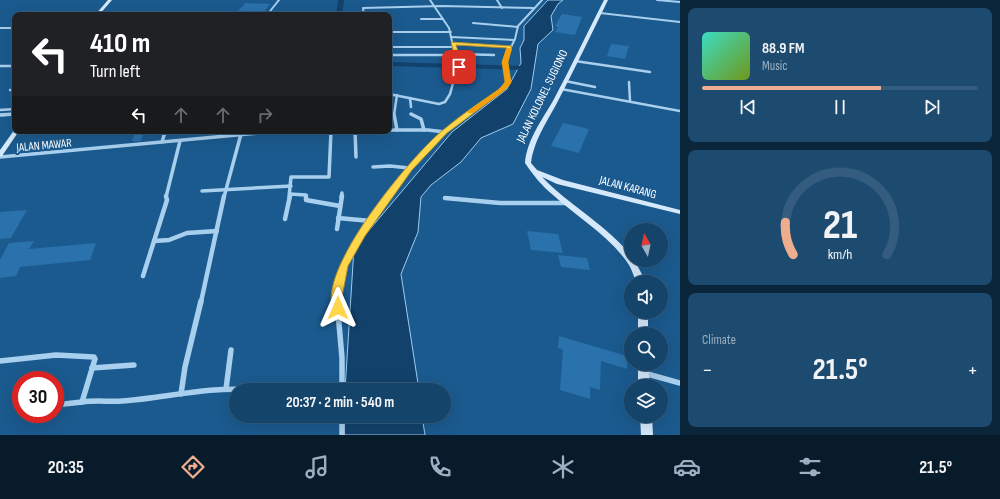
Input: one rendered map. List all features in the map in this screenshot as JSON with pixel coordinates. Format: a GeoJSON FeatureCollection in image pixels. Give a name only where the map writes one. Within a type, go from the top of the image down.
{"type":"FeatureCollection","features":[{"type":"Feature","properties":{"kind":"street"},"geometry":{"type":"LineString","coordinates":[[100,12],[110,0]]}},
{"type":"Feature","properties":{"kind":"street"},"geometry":{"type":"LineString","coordinates":[[269,12],[279,0]]}},
{"type":"Feature","properties":{"kind":"street"},"geometry":{"type":"LineString","coordinates":[[392,94],[435,103],[445,102],[450,94],[459,67],[459,62],[453,47],[451,32],[430,0]]}},
{"type":"Feature","properties":{"kind":"street"},"geometry":{"type":"LineString","coordinates":[[497,0],[502,8]]}},
{"type":"Feature","properties":{"kind":"street"},"geometry":{"type":"LineString","coordinates":[[342,383],[342,358],[337,297],[343,266],[351,250],[409,168],[445,132],[504,88],[508,83],[505,62],[518,27],[533,8],[542,0]]}},
{"type":"Feature","properties":{"kind":"street","name":"JALAN KOLONEL SUGIONO"},"geometry":{"type":"LineString","coordinates":[[531,169],[528,163],[529,154],[543,122],[606,0]]}},
{"type":"Feature","properties":{"kind":"street"},"geometry":{"type":"LineString","coordinates":[[658,0],[680,2]]}},
{"type":"Feature","properties":{"kind":"street"},"geometry":{"type":"LineString","coordinates":[[364,12],[363,8],[434,6],[533,8]]}},
{"type":"Feature","properties":{"kind":"street"},"geometry":{"type":"LineString","coordinates":[[600,13],[680,22]]}},
{"type":"Feature","properties":{"kind":"street"},"geometry":{"type":"LineString","coordinates":[[421,19],[443,19]]}},
{"type":"Feature","properties":{"kind":"street"},"geometry":{"type":"LineString","coordinates":[[473,23],[518,27]]}},
{"type":"Feature","properties":{"kind":"street"},"geometry":{"type":"LineString","coordinates":[[0,28],[10,28]]}},
{"type":"Feature","properties":{"kind":"street"},"geometry":{"type":"LineString","coordinates":[[392,32],[451,32]]}},
{"type":"Feature","properties":{"kind":"street"},"geometry":{"type":"LineString","coordinates":[[451,36],[514,40]]}},
{"type":"Feature","properties":{"kind":"street"},"geometry":{"type":"LineString","coordinates":[[453,44],[510,47]]}},
{"type":"Feature","properties":{"kind":"street"},"geometry":{"type":"LineString","coordinates":[[392,46],[453,47]]}},
{"type":"Feature","properties":{"kind":"street"},"geometry":{"type":"LineString","coordinates":[[392,55],[494,55]]}},
{"type":"Feature","properties":{"kind":"street"},"geometry":{"type":"LineString","coordinates":[[575,61],[650,72]]}},
{"type":"Feature","properties":{"kind":"street"},"geometry":{"type":"LineString","coordinates":[[0,66],[12,66]]}},
{"type":"Feature","properties":{"kind":"street"},"geometry":{"type":"LineString","coordinates":[[565,81],[595,87]]}},
{"type":"Feature","properties":{"kind":"street"},"geometry":{"type":"LineString","coordinates":[[629,82],[630,101]]}},
{"type":"Feature","properties":{"kind":"street"},"geometry":{"type":"LineString","coordinates":[[561,89],[630,101],[680,112]]}},
{"type":"Feature","properties":{"kind":"street"},"geometry":{"type":"LineString","coordinates":[[397,95],[394,116],[397,130]]}},
{"type":"Feature","properties":{"kind":"street"},"geometry":{"type":"LineString","coordinates":[[410,98],[411,107]]}},
{"type":"Feature","properties":{"kind":"street"},"geometry":{"type":"LineString","coordinates":[[0,110],[12,109]]}},
{"type":"Feature","properties":{"kind":"street"},"geometry":{"type":"LineString","coordinates":[[0,115],[12,114]]}},
{"type":"Feature","properties":{"kind":"street"},"geometry":{"type":"LineString","coordinates":[[411,114],[421,119],[424,130]]}},
{"type":"Feature","properties":{"kind":"street"},"geometry":{"type":"LineString","coordinates":[[392,130],[424,130],[445,132]]}},
{"type":"Feature","properties":{"kind":"street"},"geometry":{"type":"LineString","coordinates":[[0,156],[14,134]]}},
{"type":"Feature","properties":{"kind":"street"},"geometry":{"type":"LineString","coordinates":[[162,142],[164,134]]}},
{"type":"Feature","properties":{"kind":"street"},"geometry":{"type":"LineString","coordinates":[[181,394],[185,367],[226,189],[229,183],[241,134]]}},
{"type":"Feature","properties":{"kind":"street","name":"JALAN MAWAR"},"geometry":{"type":"LineString","coordinates":[[0,156],[180,141],[241,134]]}},
{"type":"Feature","properties":{"kind":"street"},"geometry":{"type":"LineString","coordinates":[[285,219],[292,176],[329,177],[331,134]]}},
{"type":"Feature","properties":{"kind":"street"},"geometry":{"type":"LineString","coordinates":[[355,134],[356,156]]}},
{"type":"Feature","properties":{"kind":"street"},"geometry":{"type":"LineString","coordinates":[[143,276],[167,200],[166,195],[180,141]]}},
{"type":"Feature","properties":{"kind":"street"},"geometry":{"type":"LineString","coordinates":[[372,167],[390,166],[409,168]]}},
{"type":"Feature","properties":{"kind":"street"},"geometry":{"type":"LineString","coordinates":[[531,169],[555,193],[625,254],[638,275]]}},
{"type":"Feature","properties":{"kind":"street","name":"JALAN KARANG"},"geometry":{"type":"LineString","coordinates":[[531,169],[550,178],[680,212]]}},
{"type":"Feature","properties":{"kind":"street"},"geometry":{"type":"LineString","coordinates":[[555,193],[561,186],[571,184]]}},
{"type":"Feature","properties":{"kind":"street"},"geometry":{"type":"LineString","coordinates":[[202,191],[291,186]]}},
{"type":"Feature","properties":{"kind":"street"},"geometry":{"type":"LineString","coordinates":[[337,229],[342,193]]}},
{"type":"Feature","properties":{"kind":"street"},"geometry":{"type":"LineString","coordinates":[[290,194],[306,195],[306,200],[321,202],[326,205],[340,206]]}},
{"type":"Feature","properties":{"kind":"street"},"geometry":{"type":"LineString","coordinates":[[445,198],[500,203],[567,203]]}},
{"type":"Feature","properties":{"kind":"street"},"geometry":{"type":"LineString","coordinates":[[338,218],[371,221]]}},
{"type":"Feature","properties":{"kind":"street"},"geometry":{"type":"LineString","coordinates":[[154,241],[169,240],[187,233],[217,231]]}},
{"type":"Feature","properties":{"kind":"street"},"geometry":{"type":"LineString","coordinates":[[226,389],[231,350]]}},
{"type":"Feature","properties":{"kind":"street"},"geometry":{"type":"LineString","coordinates":[[0,361],[56,355],[92,356],[94,360],[82,402]]}},
{"type":"Feature","properties":{"kind":"street"},"geometry":{"type":"LineString","coordinates":[[92,368],[134,365]]}},
{"type":"Feature","properties":{"kind":"street"},"geometry":{"type":"LineString","coordinates":[[648,371],[680,383]]}},
{"type":"Feature","properties":{"kind":"street"},"geometry":{"type":"LineString","coordinates":[[64,404],[99,400],[121,400],[229,389]]}},
{"type":"Feature","properties":{"kind":"street"},"geometry":{"type":"LineString","coordinates":[[342,423],[342,435]]}},
{"type":"Feature","properties":{"kind":"street"},"geometry":{"type":"LineString","coordinates":[[646,423],[647,435]]}},
{"type":"Feature","properties":{"kind":"water"},"geometry":{"type":"Polygon","coordinates":[[[548,0],[563,0],[558,4],[551,16],[553,30],[538,44],[531,89],[513,124],[481,138],[461,162],[431,185],[421,197],[418,232],[401,274],[418,383],[345,383],[354,248],[452,132],[507,89],[521,63],[520,48],[524,40],[524,26],[548,0]]]}},
{"type":"Feature","properties":{"kind":"water"},"geometry":{"type":"Polygon","coordinates":[[[344,423],[423,423],[425,435],[344,435],[344,423]]]}},
{"type":"Feature","properties":{"kind":"building"},"geometry":{"type":"Polygon","coordinates":[[[246,3],[270,4],[264,12],[238,11],[246,3]]]}},
{"type":"Feature","properties":{"kind":"building"},"geometry":{"type":"Polygon","coordinates":[[[562,14],[582,17],[575,35],[555,32],[558,27],[555,26],[562,14]]]}},
{"type":"Feature","properties":{"kind":"building"},"geometry":{"type":"Polygon","coordinates":[[[611,44],[629,46],[625,59],[607,56],[611,44]]]}},
{"type":"Feature","properties":{"kind":"building"},"geometry":{"type":"Polygon","coordinates":[[[563,123],[589,129],[579,153],[551,146],[563,123]]]}},
{"type":"Feature","properties":{"kind":"building"},"geometry":{"type":"Polygon","coordinates":[[[134,134],[143,134],[141,141],[132,141],[134,134]]]}},
{"type":"Feature","properties":{"kind":"building"},"geometry":{"type":"Polygon","coordinates":[[[27,210],[11,238],[0,239],[0,212],[27,210]]]}},
{"type":"Feature","properties":{"kind":"building"},"geometry":{"type":"Polygon","coordinates":[[[527,231],[558,234],[563,253],[531,250],[527,231]]]}},
{"type":"Feature","properties":{"kind":"building"},"geometry":{"type":"Polygon","coordinates":[[[34,241],[29,249],[96,243],[90,260],[20,267],[16,276],[0,278],[0,260],[9,243],[34,241]]]}},
{"type":"Feature","properties":{"kind":"building"},"geometry":{"type":"Polygon","coordinates":[[[558,255],[587,258],[590,270],[561,267],[558,255]]]}},
{"type":"Feature","properties":{"kind":"building"},"geometry":{"type":"Polygon","coordinates":[[[559,336],[624,355],[624,368],[601,361],[600,390],[590,387],[590,399],[560,390],[563,350],[558,348],[559,336]]]}},
{"type":"Feature","properties":{"kind":"waterway"},"geometry":{"type":"LineString","coordinates":[[339,12],[341,0]]}},
{"type":"Feature","properties":{"kind":"waterway"},"geometry":{"type":"LineString","coordinates":[[392,64],[526,68]]}},
{"type":"Feature","properties":{"kind":"slow traffic"},"geometry":{"type":"LineString","coordinates":[[471,112],[499,92],[508,83],[505,62],[509,49]]}},
{"type":"Feature","properties":{"kind":"route"},"geometry":{"type":"LineString","coordinates":[[338,308],[337,297],[343,266],[360,235],[409,168],[445,132],[499,92],[508,83],[505,62],[510,47],[453,44],[459,62],[459,67]]}}]}
